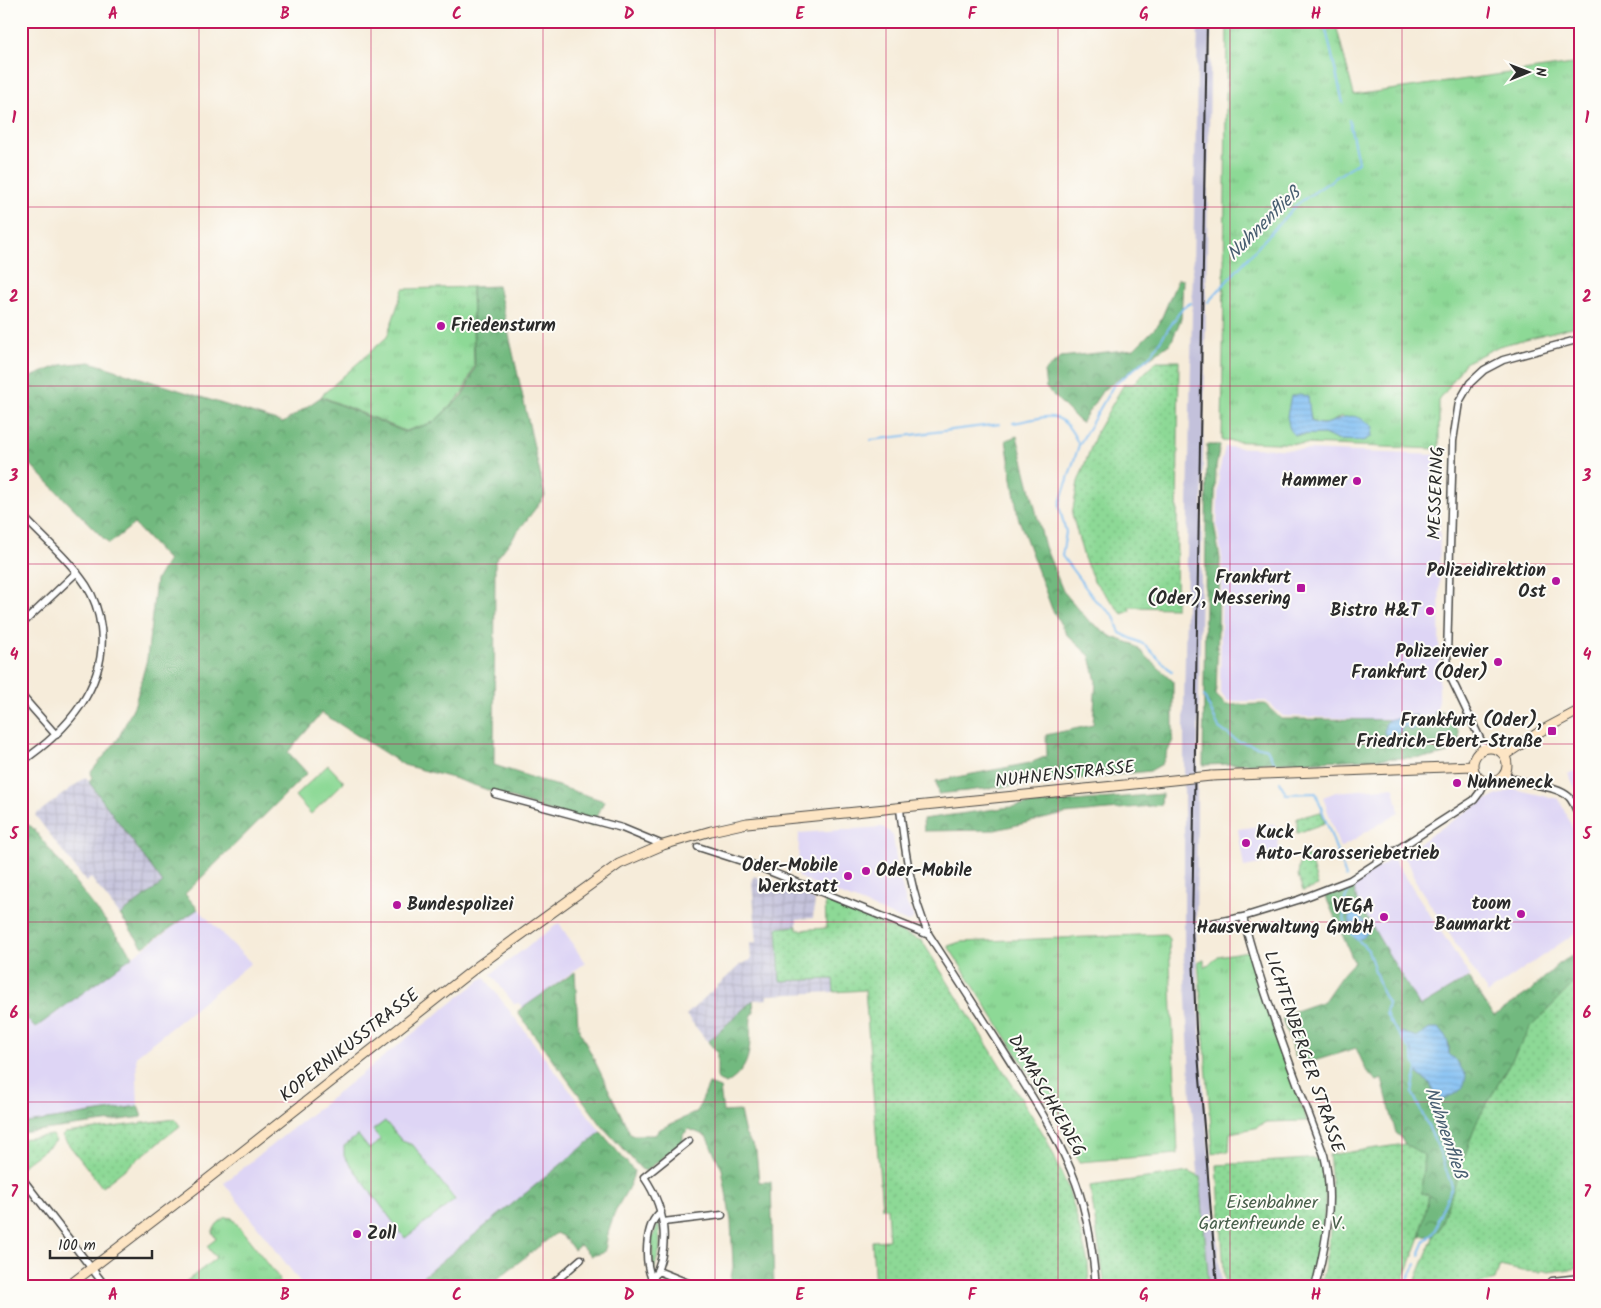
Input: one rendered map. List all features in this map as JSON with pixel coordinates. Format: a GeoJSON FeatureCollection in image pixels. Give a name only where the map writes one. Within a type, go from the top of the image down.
{"type":"FeatureCollection","features":[{"type":"Feature","properties":{"kind":"main road"},"geometry":{"type":"LineString","coordinates":[[1505,756],[1541,731],[1580,710]]}},
{"type":"Feature","properties":{"kind":"main road"},"geometry":{"type":"LineString","coordinates":[[1485,749],[1496,749],[1505,756],[1508,765],[1505,775],[1496,782],[1485,782],[1478,777],[1473,766],[1475,757],[1485,749]]}},
{"type":"Feature","properties":{"kind":"main road","name":"NUHNENSTRASSE"},"geometry":{"type":"LineString","coordinates":[[663,845],[711,830],[747,823],[900,809],[1210,776],[1473,766]]}},
{"type":"Feature","properties":{"kind":"main road","name":"KOPERNIKUSSTRASSE"},"geometry":{"type":"LineString","coordinates":[[67,1287],[486,960],[619,864],[663,845]]}},
{"type":"Feature","properties":{"kind":"street","name":"MESSERING"},"geometry":{"type":"LineString","coordinates":[[1485,749],[1449,674],[1446,656],[1453,441],[1459,402],[1470,383],[1484,370],[1503,360],[1580,339]]}},
{"type":"Feature","properties":{"kind":"street"},"geometry":{"type":"LineString","coordinates":[[21,514],[77,572],[87,586],[96,607],[101,631],[101,651],[92,686],[76,712],[56,735],[21,762]]}},
{"type":"Feature","properties":{"kind":"street"},"geometry":{"type":"LineString","coordinates":[[21,625],[77,572]]}},
{"type":"Feature","properties":{"kind":"street"},"geometry":{"type":"LineString","coordinates":[[21,695],[56,735]]}},
{"type":"Feature","properties":{"kind":"street"},"geometry":{"type":"LineString","coordinates":[[1505,775],[1514,780],[1561,792],[1570,798],[1580,819]]}},
{"type":"Feature","properties":{"kind":"street"},"geometry":{"type":"LineString","coordinates":[[1207,924],[1243,917],[1298,900],[1350,880],[1474,800],[1485,782]]}},
{"type":"Feature","properties":{"kind":"street"},"geometry":{"type":"LineString","coordinates":[[495,794],[622,828],[663,845]]}},
{"type":"Feature","properties":{"kind":"street","name":"DAMASCHKEWEG"},"geometry":{"type":"LineString","coordinates":[[900,809],[905,854],[922,919],[929,935],[1022,1080],[1060,1146],[1076,1184],[1088,1224],[1094,1257],[1096,1287]]}},
{"type":"Feature","properties":{"kind":"street"},"geometry":{"type":"LineString","coordinates":[[698,848],[754,865],[929,935]]}},
{"type":"Feature","properties":{"kind":"street","name":"LICHTENBERGER STRASSE"},"geometry":{"type":"LineString","coordinates":[[1243,917],[1268,1003],[1327,1168],[1328,1218],[1316,1287]]}},
{"type":"Feature","properties":{"kind":"street"},"geometry":{"type":"LineString","coordinates":[[651,1284],[658,1271],[664,1243],[663,1222],[655,1196],[644,1177],[689,1141]]}},
{"type":"Feature","properties":{"kind":"street"},"geometry":{"type":"LineString","coordinates":[[21,1177],[106,1287]]}},
{"type":"Feature","properties":{"kind":"street"},"geometry":{"type":"LineString","coordinates":[[651,1284],[647,1246],[655,1218],[661,1212]]}},
{"type":"Feature","properties":{"kind":"street"},"geometry":{"type":"LineString","coordinates":[[663,1222],[722,1214]]}},
{"type":"Feature","properties":{"kind":"street"},"geometry":{"type":"LineString","coordinates":[[548,1287],[581,1259]]}},
{"type":"Feature","properties":{"kind":"street"},"geometry":{"type":"LineString","coordinates":[[658,1271],[698,1287]]}},
{"type":"Feature","properties":{"kind":"street"},"geometry":{"type":"LineString","coordinates":[[1552,1281],[1580,1278]]}},
{"type":"Feature","properties":{"kind":"shaded area"},"geometry":{"type":"Polygon","coordinates":[[[1198,21],[1211,21],[1197,800],[1196,956],[1204,1097],[1222,1287],[1209,1287],[1191,1098],[1184,957],[1184,703],[1198,21]]]}},
{"type":"Feature","properties":{"kind":"shaded area"},"geometry":{"type":"Polygon","coordinates":[[[1225,447],[1437,455],[1440,470],[1439,701],[1434,720],[1283,716],[1266,701],[1227,701],[1220,692],[1222,558],[1217,525],[1219,472],[1225,447]]]}},
{"type":"Feature","properties":{"kind":"shaded area"},"geometry":{"type":"Polygon","coordinates":[[[1580,768],[1580,798],[1568,774],[1580,768]]]}},
{"type":"Feature","properties":{"kind":"shaded area"},"geometry":{"type":"Polygon","coordinates":[[[86,777],[164,883],[120,915],[91,878],[86,882],[35,815],[86,777]]]}},
{"type":"Feature","properties":{"kind":"shaded area"},"geometry":{"type":"Polygon","coordinates":[[[1394,787],[1399,812],[1340,848],[1323,797],[1336,792],[1394,787]]]}},
{"type":"Feature","properties":{"kind":"shaded area"},"geometry":{"type":"Polygon","coordinates":[[[1513,789],[1559,799],[1580,845],[1580,930],[1488,993],[1415,881],[1413,870],[1402,854],[1483,801],[1513,789]]]}},
{"type":"Feature","properties":{"kind":"shaded area","name":"Kuck Auto-Karosseriebetrieb"},"geometry":{"type":"Polygon","coordinates":[[[1275,824],[1281,860],[1244,867],[1238,829],[1275,824]]]}},
{"type":"Feature","properties":{"kind":"shaded area"},"geometry":{"type":"Polygon","coordinates":[[[883,827],[893,835],[897,867],[906,903],[913,915],[911,921],[908,922],[798,877],[799,833],[883,827]]]}},
{"type":"Feature","properties":{"kind":"shaded area","name":"VEGA Hausverwaltung GmbH"},"geometry":{"type":"Polygon","coordinates":[[[1393,858],[1470,976],[1420,1007],[1357,900],[1353,884],[1393,858]]]}},
{"type":"Feature","properties":{"kind":"shaded area"},"geometry":{"type":"Polygon","coordinates":[[[754,876],[815,900],[813,918],[797,919],[797,926],[777,928],[781,981],[833,979],[834,992],[768,995],[768,999],[753,1000],[708,1042],[686,1015],[741,964],[751,960],[750,943],[757,942],[752,883],[754,876]]]}},
{"type":"Feature","properties":{"kind":"shaded area"},"geometry":{"type":"Polygon","coordinates":[[[198,909],[251,963],[136,1056],[138,1106],[27,1123],[21,1116],[21,1012],[35,1027],[198,909]]]}},
{"type":"Feature","properties":{"kind":"shaded area"},"geometry":{"type":"Polygon","coordinates":[[[559,923],[585,963],[523,1008],[519,1003],[514,1004],[491,974],[559,923]]]}},
{"type":"Feature","properties":{"kind":"shaded area"},"geometry":{"type":"Polygon","coordinates":[[[484,977],[601,1132],[410,1287],[304,1287],[224,1183],[484,977]]]}},
{"type":"Feature","properties":{"kind":"green space"},"geometry":{"type":"Polygon","coordinates":[[[1227,21],[1335,21],[1354,95],[1580,63],[1580,325],[1499,346],[1465,363],[1439,401],[1439,449],[1222,441],[1227,21]],[[1307,397],[1295,435],[1324,434],[1337,440],[1363,441],[1341,416],[1327,423],[1319,424],[1311,421],[1307,397]]]}},
{"type":"Feature","properties":{"kind":"green space"},"geometry":{"type":"Polygon","coordinates":[[[1178,279],[1183,280],[1181,319],[1171,343],[1103,390],[1081,423],[1046,388],[1044,372],[1061,357],[1134,349],[1159,324],[1178,279]]]}},
{"type":"Feature","properties":{"kind":"green space"},"geometry":{"type":"Polygon","coordinates":[[[498,286],[545,496],[495,561],[494,765],[604,801],[593,826],[456,779],[404,765],[322,713],[288,752],[307,773],[185,894],[198,909],[143,947],[120,915],[163,883],[89,782],[92,777],[91,772],[118,739],[135,704],[147,659],[156,580],[168,560],[134,524],[109,544],[30,464],[21,471],[21,381],[61,365],[90,362],[283,423],[321,397],[405,432],[434,422],[463,395],[475,368],[472,287],[498,286]]]}},
{"type":"Feature","properties":{"kind":"green space"},"geometry":{"type":"Polygon","coordinates":[[[472,287],[474,367],[462,394],[434,422],[405,431],[321,396],[387,337],[403,289],[472,287]]]}},
{"type":"Feature","properties":{"kind":"green space"},"geometry":{"type":"Polygon","coordinates":[[[1157,361],[1179,361],[1176,608],[1129,607],[1130,611],[1122,614],[1094,581],[1084,558],[1072,514],[1078,482],[1097,431],[1124,384],[1133,384],[1157,361]]]}},
{"type":"Feature","properties":{"kind":"green space"},"geometry":{"type":"Polygon","coordinates":[[[1017,436],[1045,547],[1063,591],[1088,620],[1112,637],[1133,644],[1173,681],[1173,740],[1162,764],[1150,771],[938,794],[936,781],[1030,763],[1047,756],[1046,735],[1093,725],[1096,681],[1090,656],[1067,635],[1052,609],[1018,517],[1006,440],[1017,436]]]}},
{"type":"Feature","properties":{"kind":"green space"},"geometry":{"type":"Polygon","coordinates":[[[1207,445],[1220,445],[1216,467],[1214,524],[1220,559],[1216,695],[1226,705],[1265,704],[1281,719],[1434,720],[1435,711],[1444,713],[1459,731],[1460,746],[1455,751],[1432,757],[1203,765],[1207,445]]]}},
{"type":"Feature","properties":{"kind":"green space"},"geometry":{"type":"Polygon","coordinates":[[[328,765],[344,782],[311,814],[295,796],[328,765]]]}},
{"type":"Feature","properties":{"kind":"green space"},"geometry":{"type":"Polygon","coordinates":[[[1162,794],[1161,805],[1065,814],[995,830],[924,831],[923,819],[1025,805],[1162,794]]]}},
{"type":"Feature","properties":{"kind":"green space"},"geometry":{"type":"Polygon","coordinates":[[[1321,812],[1325,823],[1297,833],[1297,818],[1321,812]]]}},
{"type":"Feature","properties":{"kind":"green space"},"geometry":{"type":"Polygon","coordinates":[[[23,822],[32,827],[133,956],[35,1028],[21,1012],[21,823],[23,822]]]}},
{"type":"Feature","properties":{"kind":"green space"},"geometry":{"type":"Polygon","coordinates":[[[1309,856],[1318,886],[1303,891],[1298,876],[1300,859],[1309,856]]]}},
{"type":"Feature","properties":{"kind":"green space"},"geometry":{"type":"Polygon","coordinates":[[[1353,884],[1357,901],[1420,1007],[1468,978],[1494,1016],[1529,992],[1560,963],[1580,951],[1580,977],[1531,1027],[1477,1121],[1439,1231],[1434,1235],[1420,1237],[1429,1195],[1421,1193],[1424,1155],[1405,1144],[1396,1133],[1382,1079],[1377,1081],[1367,1072],[1356,1048],[1314,1061],[1296,1058],[1282,1019],[1292,1012],[1324,1001],[1342,975],[1354,962],[1325,895],[1353,884]],[[1431,1028],[1417,1039],[1413,1048],[1419,1075],[1430,1083],[1433,1092],[1443,1099],[1458,1063],[1449,1054],[1449,1043],[1431,1028]]]}},
{"type":"Feature","properties":{"kind":"green space"},"geometry":{"type":"Polygon","coordinates":[[[825,899],[870,916],[869,919],[922,941],[1046,1138],[1068,1188],[1075,1211],[1088,1263],[1089,1287],[875,1287],[872,1241],[889,1240],[887,1208],[882,1208],[865,990],[834,992],[833,979],[780,981],[777,928],[797,926],[797,930],[826,928],[825,899]]]}},
{"type":"Feature","properties":{"kind":"green space"},"geometry":{"type":"Polygon","coordinates":[[[1165,934],[1169,939],[1178,1154],[1079,1162],[1050,1106],[948,946],[960,942],[1165,934]]]}},
{"type":"Feature","properties":{"kind":"green space"},"geometry":{"type":"Polygon","coordinates":[[[1248,951],[1257,983],[1307,1121],[1266,1122],[1255,1128],[1230,1133],[1229,1151],[1213,1153],[1198,961],[1204,960],[1204,966],[1208,966],[1218,956],[1248,951]]]}},
{"type":"Feature","properties":{"kind":"green space"},"geometry":{"type":"Polygon","coordinates":[[[575,972],[578,1027],[631,1135],[655,1135],[660,1129],[697,1112],[709,1084],[720,1088],[723,1112],[740,1111],[745,1134],[756,1151],[759,1182],[771,1182],[774,1287],[735,1287],[730,1283],[733,1266],[731,1221],[722,1169],[706,1136],[689,1129],[683,1135],[683,1142],[646,1171],[641,1169],[603,1127],[518,1013],[518,1011],[575,972]]]}},
{"type":"Feature","properties":{"kind":"green space"},"geometry":{"type":"Polygon","coordinates":[[[1580,977],[1580,1268],[1548,1272],[1542,1270],[1541,1272],[1522,1271],[1500,1266],[1495,1280],[1468,1287],[1413,1287],[1434,1235],[1439,1230],[1477,1121],[1531,1027],[1580,977]]]}},
{"type":"Feature","properties":{"kind":"green space"},"geometry":{"type":"Polygon","coordinates":[[[753,1000],[754,1012],[751,1017],[750,1046],[746,1063],[735,1077],[726,1084],[719,1081],[717,1077],[717,1052],[708,1042],[753,1000]]]}},
{"type":"Feature","properties":{"kind":"green space"},"geometry":{"type":"Polygon","coordinates":[[[138,1106],[142,1117],[21,1133],[21,1116],[27,1123],[138,1106]]]}},
{"type":"Feature","properties":{"kind":"green space"},"geometry":{"type":"Polygon","coordinates":[[[175,1119],[180,1126],[102,1187],[62,1136],[65,1133],[175,1119]]]}},
{"type":"Feature","properties":{"kind":"green space"},"geometry":{"type":"Polygon","coordinates":[[[385,1121],[402,1141],[413,1145],[455,1200],[405,1238],[344,1156],[344,1146],[358,1135],[369,1149],[381,1140],[373,1130],[385,1121]]]}},
{"type":"Feature","properties":{"kind":"green space"},"geometry":{"type":"Polygon","coordinates":[[[601,1132],[634,1171],[631,1182],[616,1209],[603,1253],[591,1256],[580,1245],[574,1250],[564,1237],[556,1233],[487,1287],[410,1287],[601,1132]]]}},
{"type":"Feature","properties":{"kind":"green space"},"geometry":{"type":"Polygon","coordinates":[[[52,1135],[56,1141],[21,1167],[21,1139],[52,1135]]]}},
{"type":"Feature","properties":{"kind":"green space"},"geometry":{"type":"Polygon","coordinates":[[[1405,1144],[1424,1155],[1421,1193],[1429,1195],[1420,1237],[1401,1287],[1320,1287],[1331,1221],[1332,1188],[1329,1155],[1405,1144]]]}},
{"type":"Feature","properties":{"kind":"green space","name":"Eisenbahner Gartenfreunde e. V."},"geometry":{"type":"Polygon","coordinates":[[[1322,1158],[1325,1174],[1324,1223],[1310,1287],[1225,1287],[1217,1165],[1322,1158]]]}},
{"type":"Feature","properties":{"kind":"green space"},"geometry":{"type":"Polygon","coordinates":[[[1189,1172],[1200,1177],[1209,1287],[1105,1287],[1090,1186],[1189,1172]]]}},
{"type":"Feature","properties":{"kind":"green space"},"geometry":{"type":"Polygon","coordinates":[[[225,1217],[232,1218],[279,1278],[280,1282],[277,1287],[179,1287],[216,1258],[207,1246],[216,1239],[212,1232],[225,1217]]]}},
{"type":"Feature","properties":{"kind":"green space"},"geometry":{"type":"Polygon","coordinates":[[[659,1221],[660,1249],[653,1273],[652,1239],[659,1221]]]}},
{"type":"Feature","properties":{"kind":"water"},"geometry":{"type":"Polygon","coordinates":[[[1300,394],[1308,397],[1311,421],[1324,424],[1353,416],[1360,418],[1373,427],[1371,437],[1363,441],[1337,440],[1324,434],[1295,435],[1290,431],[1287,416],[1291,396],[1300,394]]]}},
{"type":"Feature","properties":{"kind":"water"},"geometry":{"type":"Polygon","coordinates":[[[1416,715],[1420,723],[1418,728],[1411,731],[1405,726],[1400,732],[1392,736],[1384,734],[1385,725],[1388,720],[1396,718],[1405,722],[1409,716],[1416,715]]]}},
{"type":"Feature","properties":{"kind":"water"},"geometry":{"type":"Polygon","coordinates":[[[1351,908],[1367,924],[1368,932],[1363,938],[1356,940],[1349,921],[1349,909],[1351,908]]]}},
{"type":"Feature","properties":{"kind":"water"},"geometry":{"type":"Polygon","coordinates":[[[1431,1028],[1438,1028],[1444,1033],[1448,1043],[1449,1054],[1458,1063],[1466,1076],[1462,1089],[1443,1099],[1433,1092],[1430,1083],[1419,1075],[1412,1050],[1400,1036],[1401,1032],[1418,1037],[1431,1028]]]}},
{"type":"Feature","properties":{"kind":"waterway","name":"Nuhnenfließ"},"geometry":{"type":"LineString","coordinates":[[1324,21],[1343,103]]}},
{"type":"Feature","properties":{"kind":"waterway","name":"Nuhnenfließ"},"geometry":{"type":"LineString","coordinates":[[1208,302],[1296,205],[1358,162],[1349,120]]}},
{"type":"Feature","properties":{"kind":"waterway","name":"Nuhnenfließ"},"geometry":{"type":"LineString","coordinates":[[1172,672],[1145,645],[1120,633],[1114,616],[1095,600],[1062,556],[1066,532],[1059,506],[1079,445],[1113,386],[1150,356],[1183,307],[1191,303]]}},
{"type":"Feature","properties":{"kind":"waterway"},"geometry":{"type":"LineString","coordinates":[[1013,423],[1045,417],[1060,419],[1073,433],[1079,445]]}},
{"type":"Feature","properties":{"kind":"waterway"},"geometry":{"type":"LineString","coordinates":[[871,440],[1000,424]]}},
{"type":"Feature","properties":{"kind":"waterway","name":"Nuhnenfließ"},"geometry":{"type":"LineString","coordinates":[[1204,696],[1219,728],[1237,741],[1267,749],[1275,764]]}},
{"type":"Feature","properties":{"kind":"waterway","name":"Nuhnenfließ"},"geometry":{"type":"LineString","coordinates":[[1280,782],[1286,794],[1316,793],[1346,877]]}},
{"type":"Feature","properties":{"kind":"waterway","name":"Nuhnenfließ"},"geometry":{"type":"LineString","coordinates":[[1349,885],[1345,899],[1344,917],[1347,929],[1368,950],[1382,992],[1388,1003],[1386,1013],[1390,1022],[1411,1051],[1417,1069],[1412,1092],[1437,1145],[1452,1186],[1438,1219],[1436,1230],[1425,1241],[1419,1255]]}},
{"type":"Feature","properties":{"kind":"waterway","name":"Nuhnenfließ"},"geometry":{"type":"LineString","coordinates":[[1404,1287],[1416,1264]]}},
{"type":"Feature","properties":{"kind":"railway"},"geometry":{"type":"LineString","coordinates":[[1207,21],[1192,929],[1196,1029],[1217,1287]]}},
{"type":"Feature","properties":{"kind":"place","name":"Friedensturm"},"geometry":{"type":"Point","coordinates":[441,326]}},
{"type":"Feature","properties":{"kind":"place","name":"Hammer"},"geometry":{"type":"Point","coordinates":[1357,481]}},
{"type":"Feature","properties":{"kind":"place","name":"Polizeidirektion Ost"},"geometry":{"type":"Point","coordinates":[1556,581]}},
{"type":"Feature","properties":{"kind":"place","name":"Frankfurt (Oder), Messering"},"geometry":{"type":"Point","coordinates":[1301,588]}},
{"type":"Feature","properties":{"kind":"place","name":"Bistro H&T"},"geometry":{"type":"Point","coordinates":[1430,611]}},
{"type":"Feature","properties":{"kind":"place","name":"Polizeirevier Frankfurt (Oder)"},"geometry":{"type":"Point","coordinates":[1498,662]}},
{"type":"Feature","properties":{"kind":"place","name":"Frankfurt (Oder), Friedrich-Ebert-Straße"},"geometry":{"type":"Point","coordinates":[1552,731]}},
{"type":"Feature","properties":{"kind":"place","name":"Nuhneneck"},"geometry":{"type":"Point","coordinates":[1457,783]}},
{"type":"Feature","properties":{"kind":"place","name":"Kuck Auto-Karosseriebetrieb"},"geometry":{"type":"Point","coordinates":[1246,843]}},
{"type":"Feature","properties":{"kind":"place","name":"Oder-Mobile"},"geometry":{"type":"Point","coordinates":[866,871]}},
{"type":"Feature","properties":{"kind":"place","name":"Oder-Mobile Werkstatt"},"geometry":{"type":"Point","coordinates":[848,876]}},
{"type":"Feature","properties":{"kind":"place","name":"Bundespolizei"},"geometry":{"type":"Point","coordinates":[397,905]}},
{"type":"Feature","properties":{"kind":"place","name":"toom Baumarkt"},"geometry":{"type":"Point","coordinates":[1521,914]}},
{"type":"Feature","properties":{"kind":"place","name":"VEGA Hausverwaltung GmbH"},"geometry":{"type":"Point","coordinates":[1384,917]}},
{"type":"Feature","properties":{"kind":"place","name":"Zoll"},"geometry":{"type":"Point","coordinates":[357,1234]}}]}
